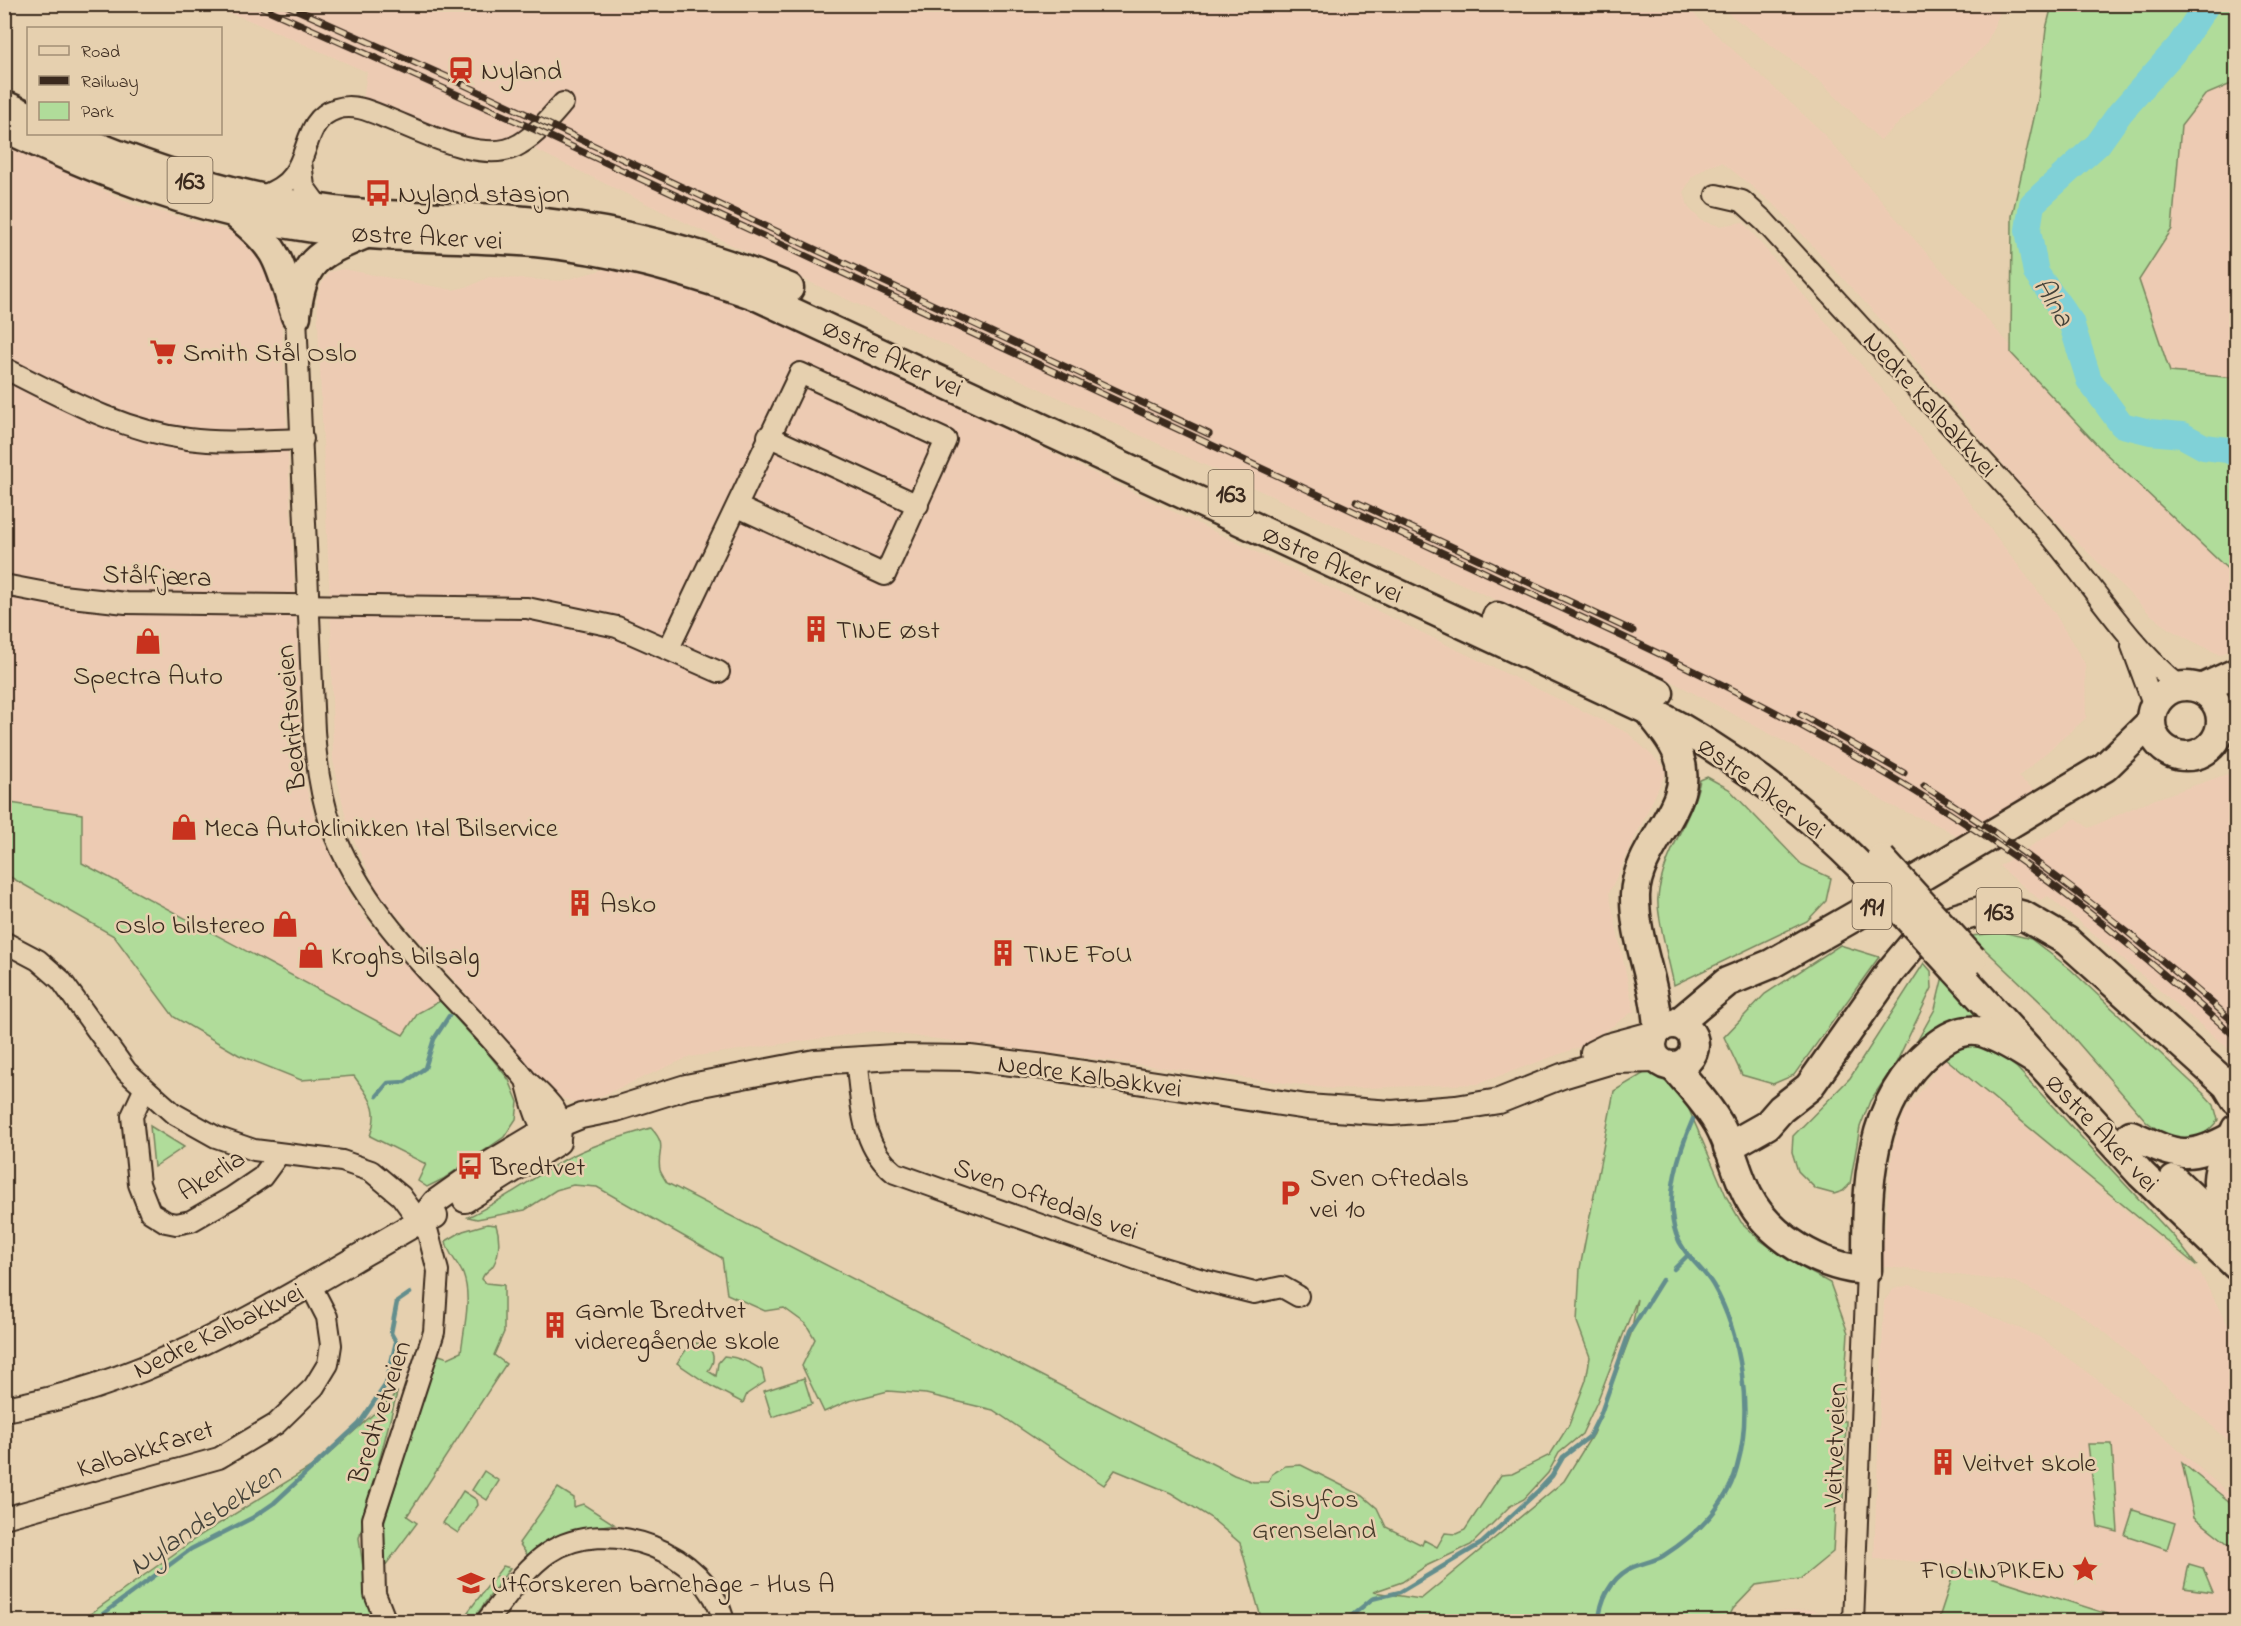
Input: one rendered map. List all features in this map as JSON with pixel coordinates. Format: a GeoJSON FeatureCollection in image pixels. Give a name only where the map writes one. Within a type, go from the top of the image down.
{"type":"FeatureCollection","features":[{"type":"Feature","properties":{"kind":"highway"},"geometry":{"type":"LineString","coordinates":[[4,105],[27,116]]}},
{"type":"Feature","properties":{"kind":"highway","name":"Østre Aker vei"},"geometry":{"type":"LineString","coordinates":[[4,127],[133,184],[248,206],[503,219],[588,228],[690,251],[763,277],[1653,690],[1711,723],[1789,777],[1841,820],[1872,864],[1963,964],[2182,1188],[2236,1238]]}},
{"type":"Feature","properties":{"kind":"highway","name":"Østre Aker vei"},"geometry":{"type":"LineString","coordinates":[[69,135],[248,206],[314,228],[366,234],[503,240],[568,246],[653,263],[755,295],[1648,710],[1696,736],[1752,773],[1804,815],[1872,864]]}},
{"type":"Feature","properties":{"kind":"highway"},"geometry":{"type":"LineString","coordinates":[[248,206],[263,236],[274,249],[296,316]]}},
{"type":"Feature","properties":{"kind":"highway"},"geometry":{"type":"LineString","coordinates":[[296,316],[300,284],[311,264],[327,251],[366,234]]}},
{"type":"Feature","properties":{"kind":"highway"},"geometry":{"type":"LineString","coordinates":[[2190,687],[2214,699],[2220,714],[2220,731],[2211,746],[2188,756],[2171,753],[2156,741],[2152,715],[2164,693],[2236,673]]}},
{"type":"Feature","properties":{"kind":"highway"},"geometry":{"type":"LineString","coordinates":[[2220,714],[2236,689]]}},
{"type":"Feature","properties":{"kind":"highway"},"geometry":{"type":"LineString","coordinates":[[1648,710],[1677,752],[1683,781],[1680,797],[1647,850],[1636,884],[1637,918],[1656,1009],[1673,1045],[1723,1133],[1752,1204],[1776,1232],[1796,1244],[1867,1260]]}},
{"type":"Feature","properties":{"kind":"highway","name":"Nedre Kalbakkvei"},"geometry":{"type":"LineString","coordinates":[[2105,767],[2152,715]]}},
{"type":"Feature","properties":{"kind":"highway","name":"Nedre Kalbakkvei"},"geometry":{"type":"LineString","coordinates":[[1673,1045],[1728,982],[1771,964],[1972,848],[2105,767],[2141,757],[2171,753]]}},
{"type":"Feature","properties":{"kind":"highway","name":"163"},"geometry":{"type":"LineString","coordinates":[[1723,1133],[1767,1125],[1781,1109],[1800,1096],[1819,1075],[1890,972],[1915,942],[1941,923],[1981,911],[2009,912],[2024,916],[2067,941],[2227,1085],[2236,1100]]}},
{"type":"Feature","properties":{"kind":"highway","name":"Østre Aker vei"},"geometry":{"type":"LineString","coordinates":[[1963,964],[2039,1062],[2148,1181],[2236,1265]]}},
{"type":"Feature","properties":{"kind":"highway","name":"163"},"geometry":{"type":"LineString","coordinates":[[1867,1260],[1869,1185],[1874,1148],[1886,1112],[1910,1071],[1936,1046],[1963,1032],[1982,1032],[2039,1062]]}},
{"type":"Feature","properties":{"kind":"highway","name":"163"},"geometry":{"type":"LineString","coordinates":[[2131,1135],[2161,1148],[2189,1155],[2205,1152],[2234,1133]]}},
{"type":"Feature","properties":{"kind":"highway","name":"163"},"geometry":{"type":"LineString","coordinates":[[2234,1133],[2216,1180],[2218,1197],[2236,1238]]}},
{"type":"Feature","properties":{"kind":"main road","name":"Nedre Kalbakkvei"},"geometry":{"type":"LineString","coordinates":[[4,1409],[84,1390],[141,1370],[197,1345],[420,1221],[445,1194],[592,1112],[616,1109],[686,1087],[814,1062],[856,1059],[970,1058],[1045,1066],[1307,1107],[1392,1113],[1456,1108],[1499,1101],[1562,1076],[1597,1051],[1673,1045]]}},
{"type":"Feature","properties":{"kind":"street"},"geometry":{"type":"LineString","coordinates":[[248,206],[283,185],[301,162],[317,120],[338,108],[367,110],[441,140],[477,150],[496,152],[519,145],[550,118],[562,103]]}},
{"type":"Feature","properties":{"kind":"street"},"geometry":{"type":"LineString","coordinates":[[301,162],[304,187],[320,209]]}},
{"type":"Feature","properties":{"kind":"street","name":"Nedre Kalbakkvei"},"geometry":{"type":"LineString","coordinates":[[1716,195],[1742,201],[1786,244],[2044,528],[2099,594],[2128,635],[2151,693],[2152,715]]}},
{"type":"Feature","properties":{"kind":"street","name":"Bedriftsveien"},"geometry":{"type":"LineString","coordinates":[[296,316],[316,755],[322,794],[338,843],[364,894],[381,918],[526,1080],[550,1103],[555,1132]]}},
{"type":"Feature","properties":{"kind":"street"},"geometry":{"type":"LineString","coordinates":[[4,368],[100,416],[152,432],[191,440],[303,439]]}},
{"type":"Feature","properties":{"kind":"street"},"geometry":{"type":"LineString","coordinates":[[669,648],[800,373],[946,440],[885,575],[738,507]]}},
{"type":"Feature","properties":{"kind":"street"},"geometry":{"type":"LineString","coordinates":[[768,436],[918,505]]}},
{"type":"Feature","properties":{"kind":"street","name":"Stålfjæra"},"geometry":{"type":"LineString","coordinates":[[4,585],[62,596],[126,603],[309,606]]}},
{"type":"Feature","properties":{"kind":"street","name":"Bedriftsveien"},"geometry":{"type":"LineString","coordinates":[[309,606],[527,608],[617,627],[719,672]]}},
{"type":"Feature","properties":{"kind":"street","name":"Nedre Kalbakkvei"},"geometry":{"type":"LineString","coordinates":[[2128,635],[2190,687]]}},
{"type":"Feature","properties":{"kind":"street","name":"Akerlia"},"geometry":{"type":"LineString","coordinates":[[4,942],[38,960],[61,980],[122,1065],[144,1090],[173,1113],[204,1132],[235,1144],[279,1154],[342,1161],[371,1171],[392,1186],[420,1221]]}},
{"type":"Feature","properties":{"kind":"street","name":"Sven Oftedals vei"},"geometry":{"type":"LineString","coordinates":[[856,1059],[864,1125],[870,1144],[882,1162],[896,1173],[1164,1268],[1254,1293],[1282,1287],[1298,1296]]}},
{"type":"Feature","properties":{"kind":"street","name":"Akerlia"},"geometry":{"type":"LineString","coordinates":[[144,1090],[134,1108],[132,1133],[142,1196],[150,1212],[160,1219],[176,1224],[197,1218],[255,1183],[272,1167],[279,1154]]}},
{"type":"Feature","properties":{"kind":"street","name":"Bredtvetveien"},"geometry":{"type":"LineString","coordinates":[[386,1622],[375,1594],[373,1519],[434,1332],[437,1297],[438,1271],[435,1254],[428,1233],[420,1221]]}},
{"type":"Feature","properties":{"kind":"street","name":"Veitvetveien"},"geometry":{"type":"LineString","coordinates":[[1853,1622],[1867,1260]]}},
{"type":"Feature","properties":{"kind":"street","name":"Kalbakkfaret"},"geometry":{"type":"LineString","coordinates":[[4,1518],[219,1458],[276,1424],[315,1387],[328,1364],[331,1345],[327,1317],[310,1284]]}},
{"type":"Feature","properties":{"kind":"street"},"geometry":{"type":"LineString","coordinates":[[486,1622],[519,1580],[547,1554],[570,1541],[604,1537],[636,1540],[680,1562],[698,1576],[721,1608],[724,1622]]}},
{"type":"Feature","properties":{"kind":"shaded area","name":"Nyland"},"geometry":{"type":"Polygon","coordinates":[[[202,5],[1677,5],[1692,12],[1819,129],[1928,255],[2097,440],[2236,576],[2236,647],[2220,655],[2169,629],[2150,614],[2024,489],[1882,321],[1778,208],[1722,162],[1707,167],[1692,177],[1684,191],[1688,207],[1702,221],[1720,226],[1743,222],[1902,414],[2054,612],[2085,664],[2086,718],[2018,777],[2038,792],[1961,839],[1942,827],[1887,804],[1832,767],[1671,681],[775,266],[536,150],[524,134],[518,138],[497,142],[461,138],[363,100],[367,72],[244,18],[202,5]]]}},
{"type":"Feature","properties":{"kind":"shaded area"},"geometry":{"type":"Polygon","coordinates":[[[1717,5],[2003,5],[1986,45],[1880,140],[1822,83],[1717,5]]]}},
{"type":"Feature","properties":{"kind":"shaded area"},"geometry":{"type":"Polygon","coordinates":[[[2236,82],[2236,378],[2170,372],[2139,280],[2172,229],[2181,126],[2205,95],[2236,82]]]}},
{"type":"Feature","properties":{"kind":"shaded area"},"geometry":{"type":"Polygon","coordinates":[[[4,141],[132,204],[237,233],[263,250],[281,314],[304,780],[318,830],[349,894],[367,921],[440,1001],[418,1013],[404,1035],[82,863],[82,814],[5,802],[4,141]]]}},
{"type":"Feature","properties":{"kind":"shaded area"},"geometry":{"type":"Polygon","coordinates":[[[343,269],[453,290],[470,286],[489,277],[561,281],[606,269],[700,291],[757,312],[954,405],[1628,733],[1667,770],[1609,893],[1634,1011],[1585,1045],[1477,1084],[1333,1089],[874,1031],[689,1057],[581,1105],[556,1096],[380,896],[348,827],[333,760],[331,629],[317,299],[321,285],[329,272],[343,269]]]}},
{"type":"Feature","properties":{"kind":"shaded area"},"geometry":{"type":"Polygon","coordinates":[[[2236,771],[2236,1055],[2048,896],[2040,900],[1999,866],[2076,818],[2089,828],[2144,803],[2236,771]]]}},
{"type":"Feature","properties":{"kind":"shaded area"},"geometry":{"type":"Polygon","coordinates":[[[1945,1058],[2201,1275],[2236,1340],[2236,1447],[2106,1333],[2075,1311],[2016,1282],[1881,1266],[1893,1147],[1904,1113],[1945,1058]]]}},
{"type":"Feature","properties":{"kind":"shaded area"},"geometry":{"type":"Polygon","coordinates":[[[1910,1285],[1932,1291],[2039,1337],[2103,1384],[2236,1500],[2236,1621],[2132,1621],[1963,1566],[1874,1558],[1884,1301],[1894,1289],[1910,1285]]]}},
{"type":"Feature","properties":{"kind":"shaded area"},"geometry":{"type":"Polygon","coordinates":[[[1812,1610],[1833,1616],[1830,1621],[1736,1621],[1739,1615],[1812,1610]]]}},
{"type":"Feature","properties":{"kind":"green space"},"geometry":{"type":"Polygon","coordinates":[[[2052,5],[2236,5],[2236,82],[2205,95],[2181,126],[2172,229],[2139,280],[2170,372],[2236,378],[2236,577],[2103,451],[2011,353],[2012,216],[2038,100],[2046,29],[2052,5]]]}},
{"type":"Feature","properties":{"kind":"green space"},"geometry":{"type":"Polygon","coordinates":[[[1707,777],[1729,789],[1801,864],[1831,878],[1826,901],[1807,921],[1674,985],[1661,927],[1658,898],[1665,867],[1691,809],[1700,780],[1707,777]]]}},
{"type":"Feature","properties":{"kind":"green space"},"geometry":{"type":"Polygon","coordinates":[[[4,802],[82,814],[82,863],[403,1035],[418,1013],[440,1001],[509,1080],[518,1102],[516,1119],[504,1137],[443,1179],[427,1187],[418,1181],[426,1164],[370,1136],[374,1111],[365,1091],[354,1076],[301,1080],[239,1055],[174,1017],[114,936],[5,874],[4,802]]]}},
{"type":"Feature","properties":{"kind":"green space"},"geometry":{"type":"Polygon","coordinates":[[[2003,932],[2031,939],[2070,969],[2204,1094],[2214,1105],[2218,1120],[2209,1130],[2201,1136],[2184,1140],[2156,1129],[2146,1121],[2053,1014],[1971,936],[2003,932]]]}},
{"type":"Feature","properties":{"kind":"green space"},"geometry":{"type":"Polygon","coordinates":[[[1840,945],[1879,957],[1794,1075],[1773,1084],[1742,1075],[1724,1037],[1765,994],[1840,945]]]}},
{"type":"Feature","properties":{"kind":"green space"},"geometry":{"type":"Polygon","coordinates":[[[1924,963],[1931,971],[1932,988],[1896,1063],[1870,1101],[1860,1127],[1850,1184],[1843,1191],[1834,1194],[1816,1189],[1798,1171],[1792,1152],[1793,1136],[1850,1078],[1924,963]]]}},
{"type":"Feature","properties":{"kind":"green space"},"geometry":{"type":"Polygon","coordinates":[[[1943,976],[2003,1036],[1910,1054],[1935,1009],[1943,976]]]}},
{"type":"Feature","properties":{"kind":"green space"},"geometry":{"type":"Polygon","coordinates":[[[1969,1042],[1988,1046],[2017,1068],[2175,1238],[2197,1266],[1945,1058],[1955,1047],[1969,1042]]]}},
{"type":"Feature","properties":{"kind":"green space","name":"Sisyfos Grenseland"},"geometry":{"type":"Polygon","coordinates":[[[1651,1069],[1678,1084],[1727,1198],[1741,1222],[1760,1240],[1788,1260],[1830,1283],[1848,1333],[1842,1421],[1846,1421],[1843,1503],[1836,1501],[1833,1552],[1800,1579],[1756,1585],[1733,1609],[1727,1621],[1262,1621],[1240,1543],[1211,1518],[1171,1493],[1115,1470],[1104,1485],[993,1410],[926,1394],[888,1391],[849,1401],[824,1412],[802,1366],[815,1339],[806,1324],[784,1308],[765,1311],[727,1294],[722,1258],[597,1187],[573,1185],[556,1190],[525,1210],[477,1219],[468,1217],[574,1155],[651,1128],[661,1145],[659,1164],[667,1183],[1234,1475],[1253,1482],[1268,1482],[1272,1474],[1285,1466],[1301,1465],[1363,1496],[1377,1508],[1386,1527],[1422,1545],[1424,1540],[1437,1547],[1445,1533],[1456,1534],[1465,1530],[1501,1475],[1512,1474],[1550,1455],[1569,1425],[1586,1380],[1590,1357],[1577,1322],[1580,1268],[1614,1091],[1651,1069]],[[1637,1299],[1597,1402],[1582,1434],[1559,1453],[1548,1473],[1524,1499],[1510,1506],[1471,1545],[1426,1566],[1402,1582],[1373,1592],[1421,1599],[1564,1481],[1593,1434],[1631,1334],[1637,1299]]]}},
{"type":"Feature","properties":{"kind":"green space"},"geometry":{"type":"Polygon","coordinates":[[[150,1126],[184,1147],[154,1167],[150,1126]]]}},
{"type":"Feature","properties":{"kind":"green space"},"geometry":{"type":"Polygon","coordinates":[[[487,1224],[496,1225],[499,1239],[498,1250],[493,1266],[482,1279],[486,1283],[504,1285],[504,1332],[494,1355],[506,1364],[407,1516],[417,1523],[385,1566],[383,1526],[436,1354],[448,1358],[461,1352],[466,1313],[466,1283],[446,1241],[463,1231],[487,1224]]]}},
{"type":"Feature","properties":{"kind":"green space"},"geometry":{"type":"Polygon","coordinates":[[[696,1343],[710,1349],[713,1361],[708,1371],[716,1376],[718,1363],[724,1356],[744,1360],[762,1370],[765,1382],[747,1394],[743,1403],[711,1386],[677,1363],[688,1347],[696,1343]]]}},
{"type":"Feature","properties":{"kind":"green space"},"geometry":{"type":"Polygon","coordinates":[[[804,1378],[812,1404],[772,1417],[764,1391],[804,1378]]]}},
{"type":"Feature","properties":{"kind":"green space"},"geometry":{"type":"Polygon","coordinates":[[[397,1393],[359,1538],[367,1596],[379,1621],[79,1622],[199,1536],[322,1460],[397,1393]]]}},
{"type":"Feature","properties":{"kind":"green space"},"geometry":{"type":"Polygon","coordinates":[[[2088,1444],[2112,1444],[2118,1532],[2098,1527],[2088,1444]]]}},
{"type":"Feature","properties":{"kind":"green space"},"geometry":{"type":"Polygon","coordinates":[[[2182,1463],[2236,1507],[2236,1550],[2194,1517],[2182,1463]]]}},
{"type":"Feature","properties":{"kind":"green space"},"geometry":{"type":"Polygon","coordinates":[[[484,1471],[499,1481],[487,1500],[472,1490],[484,1471]]]}},
{"type":"Feature","properties":{"kind":"green space"},"geometry":{"type":"Polygon","coordinates":[[[558,1488],[574,1498],[574,1507],[583,1504],[614,1524],[590,1528],[569,1535],[528,1556],[519,1543],[558,1488]]]}},
{"type":"Feature","properties":{"kind":"green space"},"geometry":{"type":"Polygon","coordinates":[[[463,1491],[477,1500],[478,1505],[458,1533],[443,1523],[463,1491]]]}},
{"type":"Feature","properties":{"kind":"green space"},"geometry":{"type":"Polygon","coordinates":[[[2133,1510],[2175,1523],[2167,1549],[2125,1535],[2133,1510]]]}},
{"type":"Feature","properties":{"kind":"green space"},"geometry":{"type":"Polygon","coordinates":[[[2189,1564],[2203,1568],[2213,1592],[2184,1588],[2189,1564]]]}},
{"type":"Feature","properties":{"kind":"green space"},"geometry":{"type":"Polygon","coordinates":[[[503,1566],[510,1568],[472,1621],[461,1621],[503,1566]]]}},
{"type":"Feature","properties":{"kind":"green space"},"geometry":{"type":"Polygon","coordinates":[[[1956,1566],[2130,1621],[1938,1621],[1956,1566]]]}},
{"type":"Feature","properties":{"kind":"waterway","name":"Alna"},"geometry":{"type":"LineString","coordinates":[[2207,4],[2180,45],[2120,113],[2098,144],[2032,204],[2028,230],[2036,273],[2071,322],[2089,380],[2122,425],[2150,432],[2182,435],[2204,447],[2228,450],[2236,454]]}},
{"type":"Feature","properties":{"kind":"waterway","name":"Nylandsbekken"},"geometry":{"type":"LineString","coordinates":[[377,1096],[388,1083],[405,1082],[425,1068],[434,1039],[449,1016]]}},
{"type":"Feature","properties":{"kind":"waterway"},"geometry":{"type":"LineString","coordinates":[[1599,1622],[1604,1598],[1616,1579],[1629,1569],[1663,1556],[1687,1539],[1709,1518],[1732,1481],[1742,1445],[1744,1422],[1742,1374],[1731,1327],[1713,1285],[1679,1241],[1673,1220],[1672,1191],[1675,1175],[1693,1119]]}},
{"type":"Feature","properties":{"kind":"waterway"},"geometry":{"type":"LineString","coordinates":[[1674,1269],[1687,1256]]}},
{"type":"Feature","properties":{"kind":"waterway"},"geometry":{"type":"LineString","coordinates":[[1344,1622],[1372,1599],[1400,1592],[1482,1543],[1537,1492],[1552,1476],[1563,1457],[1589,1437],[1601,1413],[1629,1333],[1662,1280]]}},
{"type":"Feature","properties":{"kind":"waterway","name":"Nylandsbekken"},"geometry":{"type":"LineString","coordinates":[[92,1622],[191,1549],[252,1518],[274,1503],[359,1424],[386,1384],[396,1342],[391,1333],[397,1302],[410,1293]]}},
{"type":"Feature","properties":{"kind":"railway"},"geometry":{"type":"LineString","coordinates":[[255,4],[525,125],[1615,633],[1772,710],[1924,797],[2022,862],[2131,947],[2236,1037]]}},
{"type":"Feature","properties":{"kind":"railway"},"geometry":{"type":"LineString","coordinates":[[284,4],[456,81],[1209,434]]}},
{"type":"Feature","properties":{"kind":"railway"},"geometry":{"type":"LineString","coordinates":[[1356,502],[1633,631]]}},
{"type":"Feature","properties":{"kind":"railway"},"geometry":{"type":"LineString","coordinates":[[1800,714],[1904,773]]}},
{"type":"Feature","properties":{"kind":"railway"},"geometry":{"type":"LineString","coordinates":[[1924,786],[2046,869],[2124,929],[2236,1024]]}},
{"type":"Feature","properties":{"kind":"place","name":"Nyland"},"geometry":{"type":"Point","coordinates":[461,70]}},
{"type":"Feature","properties":{"kind":"place","name":"Nyland stasjon"},"geometry":{"type":"Point","coordinates":[378,193]}},
{"type":"Feature","properties":{"kind":"place","name":"Smith Stål Oslo"},"geometry":{"type":"Point","coordinates":[163,352]}},
{"type":"Feature","properties":{"kind":"place","name":"TINE Øst"},"geometry":{"type":"Point","coordinates":[816,629]}},
{"type":"Feature","properties":{"kind":"place","name":"Spectra Auto"},"geometry":{"type":"Point","coordinates":[148,641]}},
{"type":"Feature","properties":{"kind":"place","name":"Meca Autoklinikken Ital Bilservice"},"geometry":{"type":"Point","coordinates":[184,827]}},
{"type":"Feature","properties":{"kind":"place","name":"Asko"},"geometry":{"type":"Point","coordinates":[580,903]}},
{"type":"Feature","properties":{"kind":"place","name":"Oslo bilstereo"},"geometry":{"type":"Point","coordinates":[285,924]}},
{"type":"Feature","properties":{"kind":"place","name":"TINE FoU"},"geometry":{"type":"Point","coordinates":[1003,953]}},
{"type":"Feature","properties":{"kind":"place","name":"Kroghs bilsalg"},"geometry":{"type":"Point","coordinates":[311,955]}},
{"type":"Feature","properties":{"kind":"place","name":"Bredtvet"},"geometry":{"type":"Point","coordinates":[470,1166]}},
{"type":"Feature","properties":{"kind":"place","name":"Sven Oftedals vei 10"},"geometry":{"type":"Point","coordinates":[1290,1193]}},
{"type":"Feature","properties":{"kind":"place","name":"Gamle Bredtvet videregående skole"},"geometry":{"type":"Point","coordinates":[555,1325]}},
{"type":"Feature","properties":{"kind":"place","name":"Veitvet skole"},"geometry":{"type":"Point","coordinates":[1943,1462]}},
{"type":"Feature","properties":{"kind":"place","name":"FIOLINPIKEN"},"geometry":{"type":"Point","coordinates":[2085,1569]}},
{"type":"Feature","properties":{"kind":"place","name":"Utforskeren barnehage - Hus A"},"geometry":{"type":"Point","coordinates":[471,1583]}}]}
